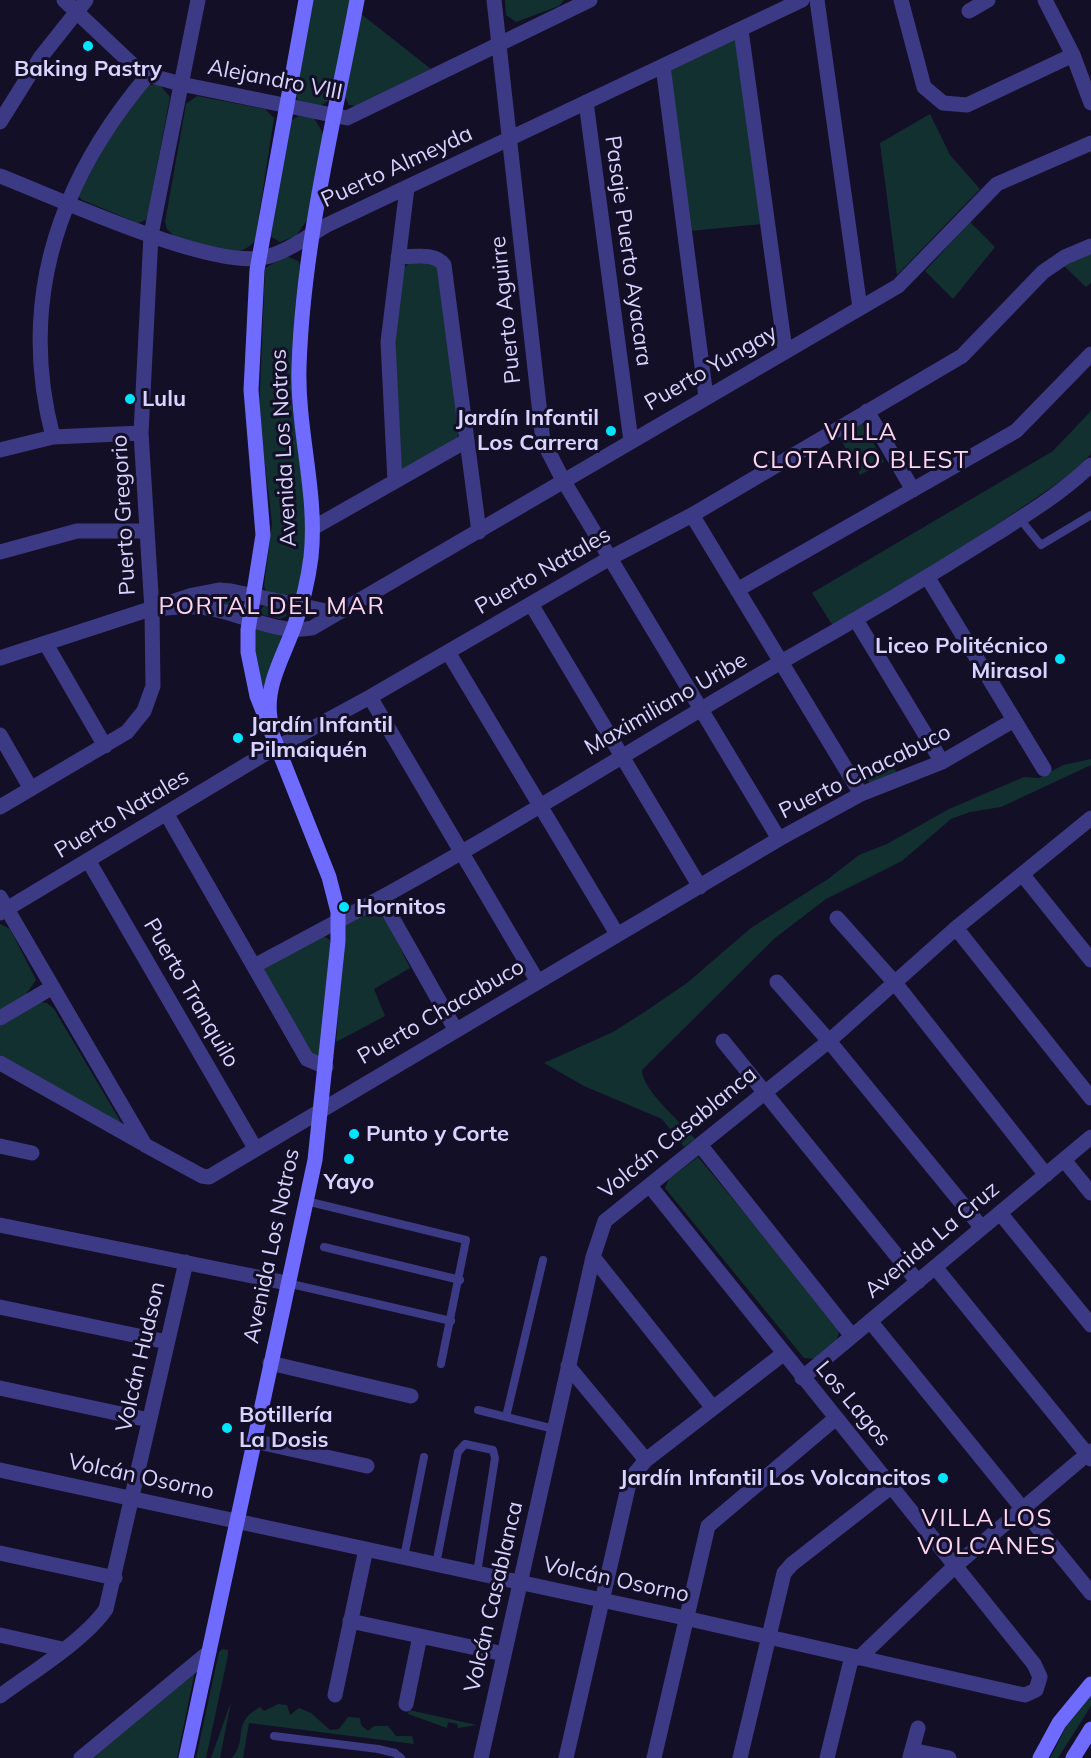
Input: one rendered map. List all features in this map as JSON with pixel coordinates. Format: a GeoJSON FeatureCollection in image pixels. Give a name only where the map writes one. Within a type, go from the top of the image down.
{"type":"FeatureCollection","features":[{"type":"Feature","properties":{"kind":"main road","name":"Avenida Los Notros"},"geometry":{"type":"LineString","coordinates":[[186,1758],[315,1160],[326,1067],[338,921],[325,863],[277,747],[252,679],[248,652],[250,620],[263,535],[251,390],[251,354],[258,258],[306,0]]}},
{"type":"Feature","properties":{"kind":"main road","name":"Avenida Los Notros"},"geometry":{"type":"LineString","coordinates":[[277,747],[271,724],[269,702],[275,674],[301,608],[311,559],[313,528],[299,386],[302,317],[311,234],[357,0]]}},
{"type":"Feature","properties":{"kind":"main road"},"geometry":{"type":"LineString","coordinates":[[1040,1758],[1059,1723],[1091,1684]]}},
{"type":"Feature","properties":{"kind":"main road"},"geometry":{"type":"LineString","coordinates":[[1073,1758],[1091,1729]]}},
{"type":"Feature","properties":{"kind":"street","name":"Alejandro VIII"},"geometry":{"type":"LineString","coordinates":[[64,0],[82,6],[135,67],[148,75],[335,118],[352,117],[573,4],[590,0]]}},
{"type":"Feature","properties":{"kind":"street","name":"Puerto Gregorio"},"geometry":{"type":"LineString","coordinates":[[0,807],[105,746],[136,723],[149,700],[155,672],[141,433],[152,235],[198,0]]}},
{"type":"Feature","properties":{"kind":"street","name":"Puerto Aguirre"},"geometry":{"type":"LineString","coordinates":[[494,0],[543,441],[563,480],[779,839]]}},
{"type":"Feature","properties":{"kind":"street","name":"Puerto Almeyda"},"geometry":{"type":"LineString","coordinates":[[0,176],[152,235],[207,253],[258,258],[272,255],[406,188],[802,0]]}},
{"type":"Feature","properties":{"kind":"street"},"geometry":{"type":"LineString","coordinates":[[817,0],[860,308]]}},
{"type":"Feature","properties":{"kind":"street"},"geometry":{"type":"LineString","coordinates":[[901,0],[924,87],[943,103],[967,105],[1073,55]]}},
{"type":"Feature","properties":{"kind":"street"},"geometry":{"type":"LineString","coordinates":[[969,11],[988,0]]}},
{"type":"Feature","properties":{"kind":"street"},"geometry":{"type":"LineString","coordinates":[[1045,0],[1073,55],[1091,103]]}},
{"type":"Feature","properties":{"kind":"street"},"geometry":{"type":"LineString","coordinates":[[0,122],[29,73],[82,6]]}},
{"type":"Feature","properties":{"kind":"street"},"geometry":{"type":"LineString","coordinates":[[741,30],[784,351]]}},
{"type":"Feature","properties":{"kind":"street"},"geometry":{"type":"LineString","coordinates":[[663,66],[706,397]]}},
{"type":"Feature","properties":{"kind":"street"},"geometry":{"type":"LineString","coordinates":[[53,437],[42,387],[39,331],[50,254],[67,202],[105,130],[148,75]]}},
{"type":"Feature","properties":{"kind":"street","name":"Pasaje Puerto Ayacara"},"geometry":{"type":"LineString","coordinates":[[586,102],[631,441]]}},
{"type":"Feature","properties":{"kind":"street","name":"Puerto Yungay"},"geometry":{"type":"LineString","coordinates":[[293,629],[312,628],[898,286],[997,184],[1091,143]]}},
{"type":"Feature","properties":{"kind":"street"},"geometry":{"type":"LineString","coordinates":[[394,481],[388,342],[406,188]]}},
{"type":"Feature","properties":{"kind":"street","name":"Puerto Natales"},"geometry":{"type":"LineString","coordinates":[[2,906],[88,860],[277,747],[370,697],[610,558],[692,515],[962,356],[1043,272],[1065,257],[1091,246]]}},
{"type":"Feature","properties":{"kind":"street"},"geometry":{"type":"LineString","coordinates":[[399,257],[433,256],[440,259],[444,265],[479,532]]}},
{"type":"Feature","properties":{"kind":"street"},"geometry":{"type":"LineString","coordinates":[[737,590],[1016,431],[1091,354]]}},
{"type":"Feature","properties":{"kind":"street"},"geometry":{"type":"LineString","coordinates":[[867,411],[913,490]]}},
{"type":"Feature","properties":{"kind":"street"},"geometry":{"type":"LineString","coordinates":[[0,450],[53,437],[141,433]]}},
{"type":"Feature","properties":{"kind":"street"},"geometry":{"type":"LineString","coordinates":[[313,528],[466,441]]}},
{"type":"Feature","properties":{"kind":"street","name":"Maximiliano Uribe"},"geometry":{"type":"LineString","coordinates":[[254,966],[462,853],[621,756],[928,578],[1071,484],[1091,465]]}},
{"type":"Feature","properties":{"kind":"street"},"geometry":{"type":"LineString","coordinates":[[692,515],[861,794]]}},
{"type":"Feature","properties":{"kind":"street"},"geometry":{"type":"LineString","coordinates":[[0,552],[77,531],[147,531]]}},
{"type":"Feature","properties":{"kind":"street"},"geometry":{"type":"LineString","coordinates":[[928,578],[1044,769]]}},
{"type":"Feature","properties":{"kind":"street"},"geometry":{"type":"LineString","coordinates":[[0,658],[193,595],[219,590],[301,608],[336,613]]}},
{"type":"Feature","properties":{"kind":"street"},"geometry":{"type":"LineString","coordinates":[[531,604],[700,887]]}},
{"type":"Feature","properties":{"kind":"street"},"geometry":{"type":"LineString","coordinates":[[152,610],[175,607],[208,608],[293,629]]}},
{"type":"Feature","properties":{"kind":"street"},"geometry":{"type":"LineString","coordinates":[[856,620],[942,762]]}},
{"type":"Feature","properties":{"kind":"street"},"geometry":{"type":"LineString","coordinates":[[46,644],[105,746]]}},
{"type":"Feature","properties":{"kind":"street"},"geometry":{"type":"LineString","coordinates":[[448,651],[617,934]]}},
{"type":"Feature","properties":{"kind":"street"},"geometry":{"type":"LineString","coordinates":[[370,697],[538,982]]}},
{"type":"Feature","properties":{"kind":"street","name":"Puerto Chacabuco"},"geometry":{"type":"LineString","coordinates":[[145,1145],[207,1177],[779,839],[861,794],[942,762],[1014,720]]}},
{"type":"Feature","properties":{"kind":"street"},"geometry":{"type":"LineString","coordinates":[[0,735],[31,789]]}},
{"type":"Feature","properties":{"kind":"street"},"geometry":{"type":"LineString","coordinates":[[166,813],[307,1059],[326,1067]]}},
{"type":"Feature","properties":{"kind":"street","name":"Volcán Casablanca"},"geometry":{"type":"LineString","coordinates":[[481,1758],[593,1257],[605,1221],[829,1041],[956,928],[1089,823]]}},
{"type":"Feature","properties":{"kind":"street","name":"Puerto Tranquilo"},"geometry":{"type":"LineString","coordinates":[[88,860],[255,1148]]}},
{"type":"Feature","properties":{"kind":"street"},"geometry":{"type":"LineString","coordinates":[[1022,874],[1091,960]]}},
{"type":"Feature","properties":{"kind":"street"},"geometry":{"type":"LineString","coordinates":[[381,898],[455,1029]]}},
{"type":"Feature","properties":{"kind":"street"},"geometry":{"type":"LineString","coordinates":[[2,906],[145,1145]]}},
{"type":"Feature","properties":{"kind":"street"},"geometry":{"type":"LineString","coordinates":[[837,918],[895,983],[1046,1175]]}},
{"type":"Feature","properties":{"kind":"street"},"geometry":{"type":"LineString","coordinates":[[956,928],[1091,1098]]}},
{"type":"Feature","properties":{"kind":"street"},"geometry":{"type":"LineString","coordinates":[[777,982],[829,1041],[982,1228]]}},
{"type":"Feature","properties":{"kind":"street"},"geometry":{"type":"LineString","coordinates":[[0,1018],[51,988]]}},
{"type":"Feature","properties":{"kind":"street"},"geometry":{"type":"LineString","coordinates":[[723,1041],[918,1282]]}},
{"type":"Feature","properties":{"kind":"street"},"geometry":{"type":"LineString","coordinates":[[0,1063],[145,1145]]}},
{"type":"Feature","properties":{"kind":"street","name":"Avenida La Cruz"},"geometry":{"type":"LineString","coordinates":[[802,1378],[1091,1137]]}},
{"type":"Feature","properties":{"kind":"street"},"geometry":{"type":"LineString","coordinates":[[0,1146],[32,1153]]}},
{"type":"Feature","properties":{"kind":"street"},"geometry":{"type":"LineString","coordinates":[[701,1146],[852,1336]]}},
{"type":"Feature","properties":{"kind":"street"},"geometry":{"type":"LineString","coordinates":[[1064,1160],[1091,1193]]}},
{"type":"Feature","properties":{"kind":"street","name":"Los Lagos"},"geometry":{"type":"LineString","coordinates":[[650,1186],[1034,1664],[1040,1681]]}},
{"type":"Feature","properties":{"kind":"street"},"geometry":{"type":"LineString","coordinates":[[1000,1213],[1091,1325]]}},
{"type":"Feature","properties":{"kind":"street"},"geometry":{"type":"LineString","coordinates":[[0,1225],[287,1283]]}},
{"type":"Feature","properties":{"kind":"street"},"geometry":{"type":"LineString","coordinates":[[593,1257],[713,1408]]}},
{"type":"Feature","properties":{"kind":"street","name":"Volcán Hudson"},"geometry":{"type":"LineString","coordinates":[[0,1696],[99,1618],[109,1600],[186,1262]]}},
{"type":"Feature","properties":{"kind":"street"},"geometry":{"type":"LineString","coordinates":[[828,1758],[856,1657],[955,1566],[1090,1455],[935,1267]]}},
{"type":"Feature","properties":{"kind":"street"},"geometry":{"type":"LineString","coordinates":[[0,1307],[167,1342]]}},
{"type":"Feature","properties":{"kind":"street"},"geometry":{"type":"LineString","coordinates":[[870,1322],[1091,1593]]}},
{"type":"Feature","properties":{"kind":"street"},"geometry":{"type":"LineString","coordinates":[[566,1758],[627,1487],[633,1474],[646,1460],[783,1354]]}},
{"type":"Feature","properties":{"kind":"street"},"geometry":{"type":"LineString","coordinates":[[270,1363],[411,1396]]}},
{"type":"Feature","properties":{"kind":"street"},"geometry":{"type":"LineString","coordinates":[[568,1366],[646,1460]]}},
{"type":"Feature","properties":{"kind":"street"},"geometry":{"type":"LineString","coordinates":[[0,1388],[149,1420]]}},
{"type":"Feature","properties":{"kind":"street"},"geometry":{"type":"LineString","coordinates":[[654,1758],[685,1618],[710,1522],[836,1418]]}},
{"type":"Feature","properties":{"kind":"street"},"geometry":{"type":"LineString","coordinates":[[254,1441],[367,1466]]}},
{"type":"Feature","properties":{"kind":"street","name":"Volcán Osorno"},"geometry":{"type":"LineString","coordinates":[[0,1470],[685,1618],[1015,1693],[1032,1693],[1040,1681]]}},
{"type":"Feature","properties":{"kind":"street"},"geometry":{"type":"LineString","coordinates":[[740,1758],[783,1577],[788,1568],[892,1486]]}},
{"type":"Feature","properties":{"kind":"street"},"geometry":{"type":"LineString","coordinates":[[334,1695],[366,1549]]}},
{"type":"Feature","properties":{"kind":"street"},"geometry":{"type":"LineString","coordinates":[[0,1554],[115,1578]]}},
{"type":"Feature","properties":{"kind":"street"},"geometry":{"type":"LineString","coordinates":[[350,1621],[504,1654]]}},
{"type":"Feature","properties":{"kind":"street"},"geometry":{"type":"LineString","coordinates":[[0,1635],[62,1649]]}},
{"type":"Feature","properties":{"kind":"street"},"geometry":{"type":"LineString","coordinates":[[406,1704],[420,1636]]}},
{"type":"Feature","properties":{"kind":"street"},"geometry":{"type":"LineString","coordinates":[[81,1758],[208,1652]]}},
{"type":"Feature","properties":{"kind":"street"},"geometry":{"type":"LineString","coordinates":[[918,1728],[911,1754],[949,1758]]}},
{"type":"Feature","properties":{"kind":"lane"},"geometry":{"type":"LineString","coordinates":[[1020,519],[1041,545],[1091,515]]}},
{"type":"Feature","properties":{"kind":"lane"},"geometry":{"type":"LineString","coordinates":[[306,1202],[464,1239],[468,1244],[441,1364]]}},
{"type":"Feature","properties":{"kind":"lane"},"geometry":{"type":"LineString","coordinates":[[324,1248],[460,1280]]}},
{"type":"Feature","properties":{"kind":"lane"},"geometry":{"type":"LineString","coordinates":[[506,1417],[543,1260]]}},
{"type":"Feature","properties":{"kind":"lane"},"geometry":{"type":"LineString","coordinates":[[287,1283],[451,1321]]}},
{"type":"Feature","properties":{"kind":"lane"},"geometry":{"type":"LineString","coordinates":[[478,1410],[554,1429]]}},
{"type":"Feature","properties":{"kind":"lane"},"geometry":{"type":"LineString","coordinates":[[436,1564],[458,1452],[465,1444],[493,1450],[495,1458],[477,1573]]}},
{"type":"Feature","properties":{"kind":"lane"},"geometry":{"type":"LineString","coordinates":[[404,1557],[424,1457]]}},
{"type":"Feature","properties":{"kind":"lane"},"geometry":{"type":"LineString","coordinates":[[274,1736],[378,1749],[395,1753],[401,1758]]}},
{"type":"Feature","properties":{"kind":"green space"},"geometry":{"type":"Polygon","coordinates":[[[313,0],[351,0],[332,98],[319,107],[298,101],[295,94],[313,0]]]}},
{"type":"Feature","properties":{"kind":"green space"},"geometry":{"type":"Polygon","coordinates":[[[505,0],[564,0],[559,6],[516,22],[506,15],[505,0]]]}},
{"type":"Feature","properties":{"kind":"green space"},"geometry":{"type":"Polygon","coordinates":[[[361,14],[431,69],[356,106],[349,105],[345,97],[361,14]]]}},
{"type":"Feature","properties":{"kind":"green space"},"geometry":{"type":"Polygon","coordinates":[[[736,39],[762,224],[690,231],[668,76],[671,67],[736,39]]]}},
{"type":"Feature","properties":{"kind":"green space"},"geometry":{"type":"Polygon","coordinates":[[[149,85],[160,85],[170,97],[148,214],[146,220],[138,223],[82,200],[78,196],[114,128],[149,85]]]}},
{"type":"Feature","properties":{"kind":"green space"},"geometry":{"type":"Polygon","coordinates":[[[197,96],[265,109],[274,118],[255,241],[247,248],[237,251],[216,250],[174,236],[167,229],[165,222],[186,104],[197,96]]]}},
{"type":"Feature","properties":{"kind":"green space"},"geometry":{"type":"Polygon","coordinates":[[[930,114],[950,155],[980,189],[897,275],[880,143],[930,114]]]}},
{"type":"Feature","properties":{"kind":"green space"},"geometry":{"type":"Polygon","coordinates":[[[299,116],[314,118],[324,135],[307,220],[296,236],[280,242],[270,236],[290,121],[299,116]]]}},
{"type":"Feature","properties":{"kind":"green space"},"geometry":{"type":"Polygon","coordinates":[[[970,222],[995,247],[953,299],[925,271],[970,222]]]}},
{"type":"Feature","properties":{"kind":"green space"},"geometry":{"type":"Polygon","coordinates":[[[1091,252],[1091,283],[1086,287],[1063,265],[1091,252]]]}},
{"type":"Feature","properties":{"kind":"green space"},"geometry":{"type":"Polygon","coordinates":[[[286,256],[298,261],[300,265],[295,309],[292,403],[308,527],[298,595],[295,598],[266,591],[264,586],[272,523],[259,415],[265,268],[286,256]]]}},
{"type":"Feature","properties":{"kind":"green space"},"geometry":{"type":"Polygon","coordinates":[[[409,263],[438,264],[461,429],[457,438],[403,470],[399,468],[395,342],[401,272],[409,263]]]}},
{"type":"Feature","properties":{"kind":"green space"},"geometry":{"type":"Polygon","coordinates":[[[1091,411],[1091,454],[1071,474],[936,566],[833,626],[812,593],[1053,451],[1091,411]]]}},
{"type":"Feature","properties":{"kind":"green space"},"geometry":{"type":"Polygon","coordinates":[[[862,423],[884,462],[860,475],[839,436],[862,423]]]}},
{"type":"Feature","properties":{"kind":"green space"},"geometry":{"type":"Polygon","coordinates":[[[216,595],[240,600],[239,607],[218,605],[214,601],[216,595]]]}},
{"type":"Feature","properties":{"kind":"green space"},"geometry":{"type":"Polygon","coordinates":[[[265,605],[283,608],[287,616],[280,619],[263,615],[260,610],[265,605]]]}},
{"type":"Feature","properties":{"kind":"green space"},"geometry":{"type":"Polygon","coordinates":[[[258,627],[283,633],[265,703],[253,651],[255,629],[258,627]]]}},
{"type":"Feature","properties":{"kind":"green space"},"geometry":{"type":"Polygon","coordinates":[[[1091,759],[1091,765],[1001,807],[970,812],[951,819],[902,861],[826,899],[775,938],[642,1070],[648,1087],[695,1139],[684,1147],[662,1119],[584,1086],[544,1063],[613,1032],[643,1013],[687,983],[751,928],[828,879],[859,855],[887,844],[949,809],[1024,777],[1039,778],[1063,765],[1091,759]]]}},
{"type":"Feature","properties":{"kind":"green space"},"geometry":{"type":"Polygon","coordinates":[[[892,764],[898,775],[873,784],[863,779],[892,764]]]}},
{"type":"Feature","properties":{"kind":"green space"},"geometry":{"type":"Polygon","coordinates":[[[373,909],[384,915],[410,968],[374,989],[385,1016],[336,1042],[345,926],[373,909]]]}},
{"type":"Feature","properties":{"kind":"green space"},"geometry":{"type":"Polygon","coordinates":[[[0,924],[10,929],[36,980],[24,997],[0,1012],[0,924]]]}},
{"type":"Feature","properties":{"kind":"green space"},"geometry":{"type":"Polygon","coordinates":[[[320,934],[330,940],[331,948],[321,1055],[314,1057],[264,970],[265,966],[320,934]]]}},
{"type":"Feature","properties":{"kind":"green space"},"geometry":{"type":"Polygon","coordinates":[[[40,1002],[47,1003],[54,1009],[122,1124],[113,1123],[0,1055],[0,1026],[40,1002]]]}},
{"type":"Feature","properties":{"kind":"green space"},"geometry":{"type":"Polygon","coordinates":[[[698,1157],[840,1328],[836,1342],[817,1359],[804,1358],[665,1188],[669,1179],[698,1157]]]}},
{"type":"Feature","properties":{"kind":"green space"},"geometry":{"type":"Polygon","coordinates":[[[222,1649],[228,1650],[228,1655],[206,1758],[196,1758],[219,1652],[222,1649]]]}},
{"type":"Feature","properties":{"kind":"green space"},"geometry":{"type":"Polygon","coordinates":[[[195,1671],[177,1758],[89,1758],[195,1671]]]}},
{"type":"Feature","properties":{"kind":"green space"},"geometry":{"type":"Polygon","coordinates":[[[1091,1695],[1091,1706],[1058,1758],[1050,1758],[1067,1725],[1091,1695]]]}},
{"type":"Feature","properties":{"kind":"green space"},"geometry":{"type":"Polygon","coordinates":[[[231,1702],[220,1758],[211,1758],[231,1702]]]}},
{"type":"Feature","properties":{"kind":"green space"},"geometry":{"type":"Polygon","coordinates":[[[278,1704],[287,1705],[290,1715],[299,1708],[311,1713],[330,1730],[339,1729],[348,1717],[360,1718],[361,1725],[368,1731],[374,1726],[388,1726],[396,1736],[412,1736],[414,1744],[249,1723],[243,1758],[232,1758],[237,1751],[245,1719],[260,1707],[264,1711],[278,1704]]]}},
{"type":"Feature","properties":{"kind":"green space"},"geometry":{"type":"Polygon","coordinates":[[[409,1710],[477,1725],[458,1728],[457,1724],[448,1722],[447,1728],[408,1714],[409,1710]]]}},
{"type":"Feature","properties":{"kind":"place","name":"Baking Pastry"},"geometry":{"type":"Point","coordinates":[88,46]}},
{"type":"Feature","properties":{"kind":"place","name":"Lulu"},"geometry":{"type":"Point","coordinates":[130,399]}},
{"type":"Feature","properties":{"kind":"place","name":"Jardín Infantil Los Carrera"},"geometry":{"type":"Point","coordinates":[611,431]}},
{"type":"Feature","properties":{"kind":"place","name":"Liceo Politécnico Mirasol"},"geometry":{"type":"Point","coordinates":[1060,659]}},
{"type":"Feature","properties":{"kind":"place","name":"Jardín Infantil Pilmaiquén"},"geometry":{"type":"Point","coordinates":[238,738]}},
{"type":"Feature","properties":{"kind":"place","name":"Hornitos"},"geometry":{"type":"Point","coordinates":[344,907]}},
{"type":"Feature","properties":{"kind":"place","name":"Punto y Corte"},"geometry":{"type":"Point","coordinates":[354,1134]}},
{"type":"Feature","properties":{"kind":"place","name":"Yayo"},"geometry":{"type":"Point","coordinates":[349,1159]}},
{"type":"Feature","properties":{"kind":"place","name":"Botillería La Dosis"},"geometry":{"type":"Point","coordinates":[227,1428]}},
{"type":"Feature","properties":{"kind":"place","name":"Jardín Infantil Los Volcancitos"},"geometry":{"type":"Point","coordinates":[943,1478]}},
{"type":"Feature","properties":{"kind":"district","name":"VILLA CLOTARIO BLEST"},"geometry":{"type":"Point","coordinates":[861,447]}},
{"type":"Feature","properties":{"kind":"district","name":"PORTAL DEL MAR"},"geometry":{"type":"Point","coordinates":[272,607]}},
{"type":"Feature","properties":{"kind":"district","name":"VILLA LOS VOLCANES"},"geometry":{"type":"Point","coordinates":[987,1533]}}]}
